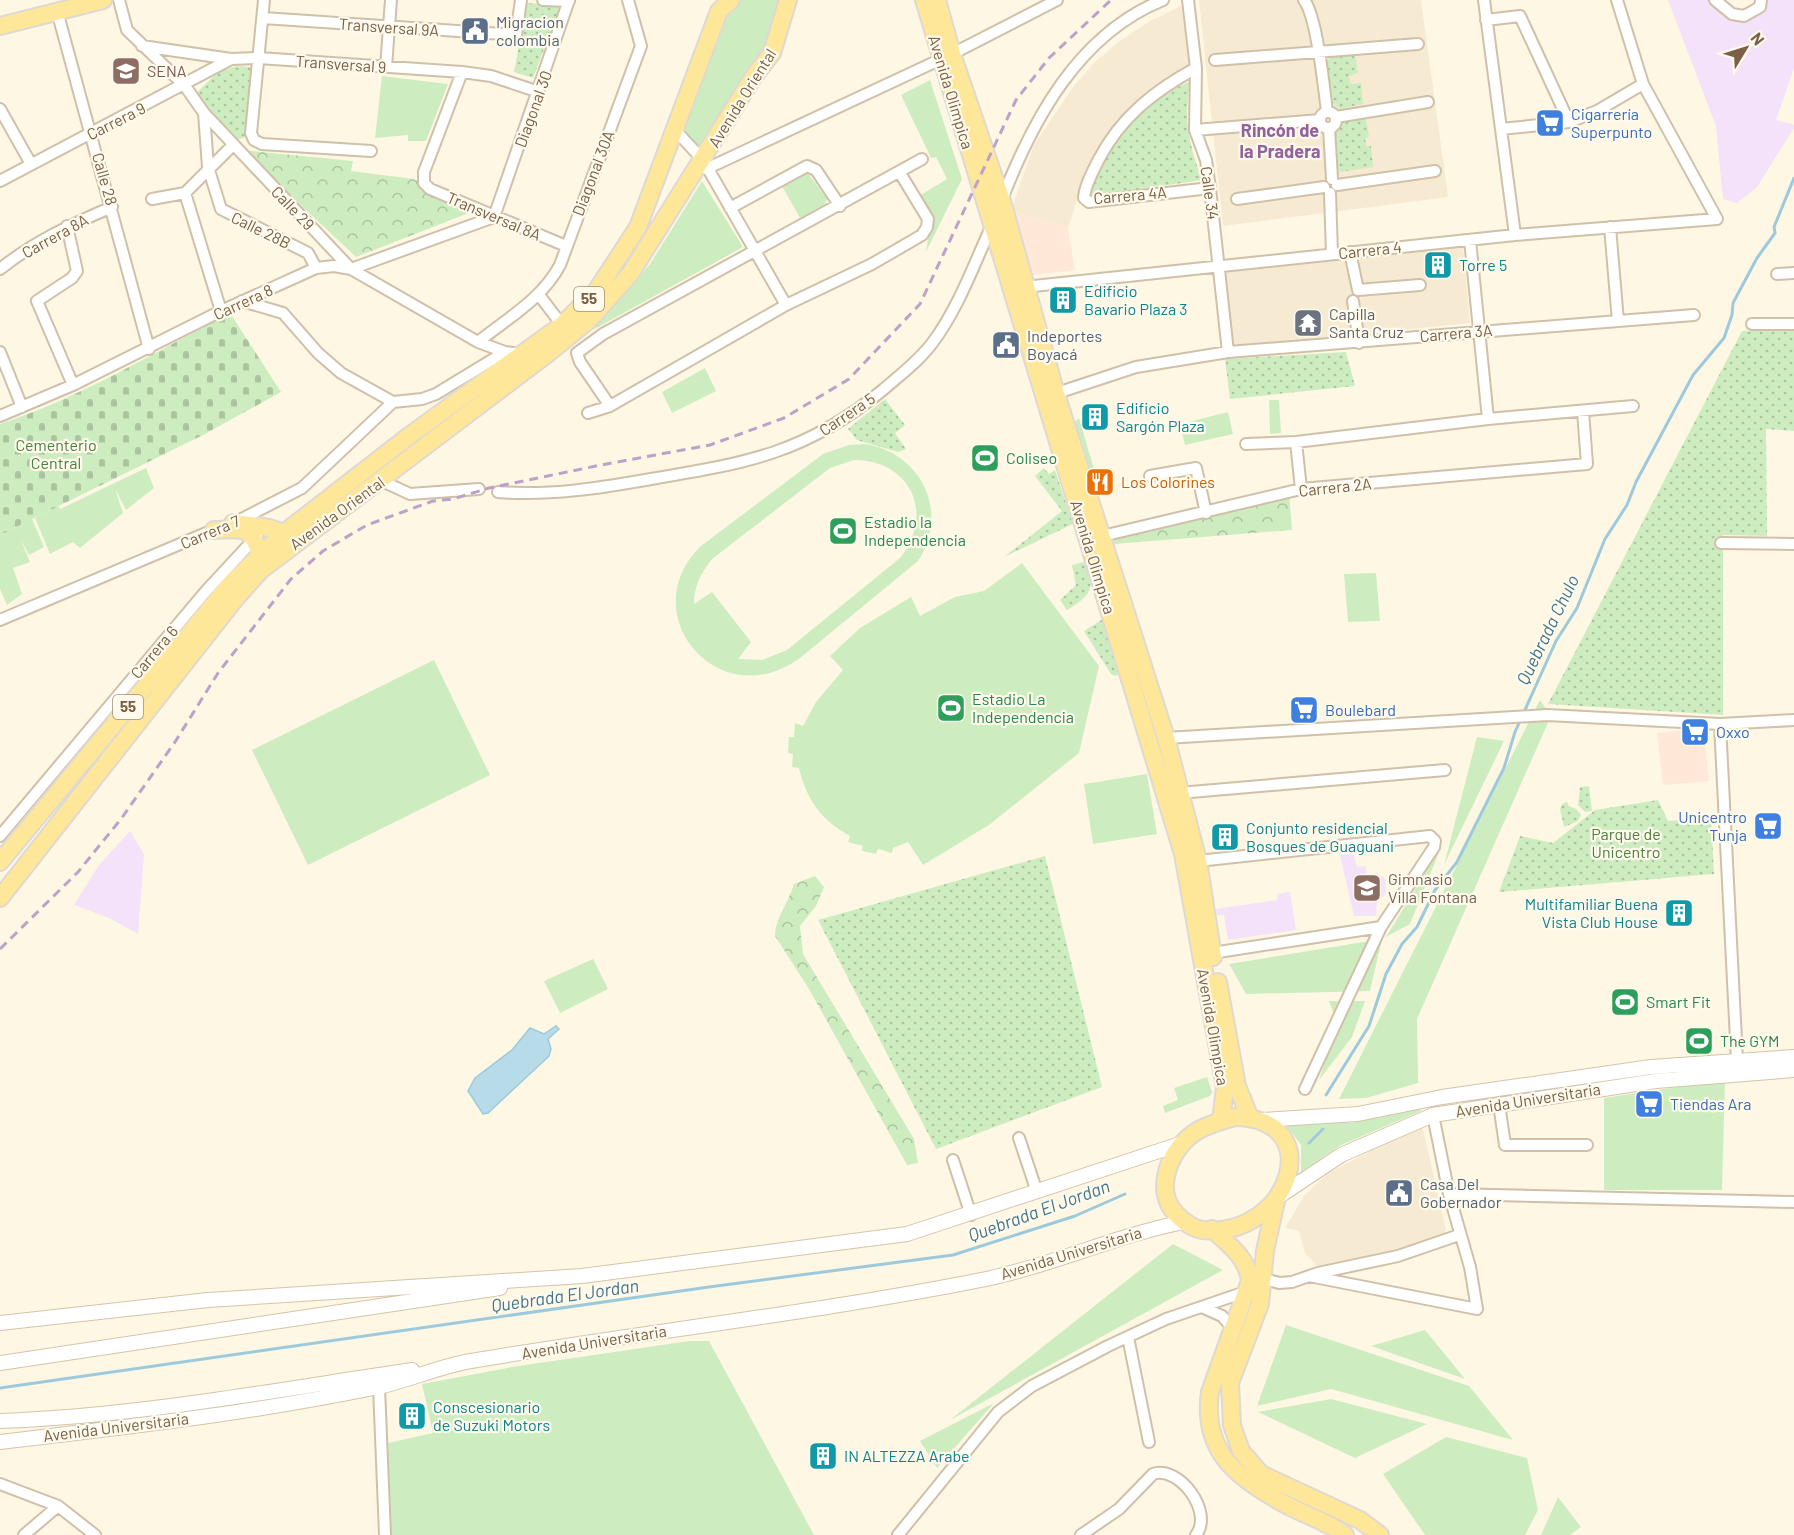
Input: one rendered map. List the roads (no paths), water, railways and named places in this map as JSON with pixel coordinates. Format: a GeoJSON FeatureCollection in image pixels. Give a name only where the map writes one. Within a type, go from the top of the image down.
{"type":"FeatureCollection","features":[{"type":"Feature","properties":{"kind":"main road","name":"Avenida Oriental"},"geometry":{"type":"LineString","coordinates":[[0,862],[230,584],[260,540],[289,538],[382,481],[590,319],[611,298],[705,165],[754,76],[772,52],[788,0]]}},
{"type":"Feature","properties":{"kind":"main road","name":"Avenida Olimpica"},"geometry":{"type":"LineString","coordinates":[[924,0],[1002,201],[1050,395]]}},
{"type":"Feature","properties":{"kind":"main road","name":"Avenida Olimpica"},"geometry":{"type":"LineString","coordinates":[[937,0],[946,57],[992,224],[1050,395],[1095,538],[1184,854],[1225,1088],[1221,1121]]}},
{"type":"Feature","properties":{"kind":"main road"},"geometry":{"type":"LineString","coordinates":[[0,16],[57,5],[97,1]]}},
{"type":"Feature","properties":{"kind":"main road","name":"Avenida Oriental"},"geometry":{"type":"LineString","coordinates":[[0,898],[235,599],[289,538],[409,436],[513,353],[562,325],[597,290],[625,249],[651,197],[724,4]]}},
{"type":"Feature","properties":{"kind":"main road"},"geometry":{"type":"LineString","coordinates":[[0,26],[57,5]]}},
{"type":"Feature","properties":{"kind":"main road"},"geometry":{"type":"LineString","coordinates":[[233,524],[260,540],[289,538]]}},
{"type":"Feature","properties":{"kind":"main road"},"geometry":{"type":"LineString","coordinates":[[214,530],[242,529],[260,540]]}},
{"type":"Feature","properties":{"kind":"main road","name":"Avenida Olimpica"},"geometry":{"type":"LineString","coordinates":[[1095,538],[1166,738],[1198,861],[1212,953],[1237,1086],[1256,1119]]}},
{"type":"Feature","properties":{"kind":"main road","name":"Avenida Universitaria"},"geometry":{"type":"LineString","coordinates":[[1256,1119],[1358,1114],[1442,1097],[1651,1067],[1794,1057]]}},
{"type":"Feature","properties":{"kind":"main road","name":"Avenida Universitaria"},"geometry":{"type":"LineString","coordinates":[[1279,1198],[1341,1155],[1433,1115],[1656,1081],[1794,1070]]}},
{"type":"Feature","properties":{"kind":"main road"},"geometry":{"type":"LineString","coordinates":[[1279,1198],[1257,1216],[1240,1225],[1201,1230],[1184,1222],[1172,1209],[1165,1194],[1165,1178],[1171,1160],[1183,1143],[1197,1131],[1221,1121],[1256,1119],[1280,1134],[1288,1151],[1289,1170],[1279,1198],[1255,1323],[1230,1383],[1232,1425],[1241,1451],[1261,1474],[1359,1520],[1380,1535]]}},
{"type":"Feature","properties":{"kind":"main road"},"geometry":{"type":"LineString","coordinates":[[0,1363],[582,1276],[907,1234],[971,1215],[1149,1152],[1183,1143]]}},
{"type":"Feature","properties":{"kind":"main road","name":"Avenida Universitaria"},"geometry":{"type":"LineString","coordinates":[[0,1442],[183,1419],[379,1387],[468,1362],[829,1307],[989,1278],[1064,1258],[1140,1230],[1184,1222]]}},
{"type":"Feature","properties":{"kind":"main road"},"geometry":{"type":"LineString","coordinates":[[1212,1229],[1245,1264],[1250,1281],[1234,1330],[1215,1372],[1208,1411],[1211,1435],[1224,1459],[1244,1479],[1284,1504],[1327,1523],[1346,1535]]}},
{"type":"Feature","properties":{"kind":"main road"},"geometry":{"type":"LineString","coordinates":[[0,1323],[208,1300],[582,1276]]}},
{"type":"Feature","properties":{"kind":"main road"},"geometry":{"type":"LineString","coordinates":[[0,1421],[54,1419],[171,1405],[468,1362]]}},
{"type":"Feature","properties":{"kind":"street","name":"Calle 29"},"geometry":{"type":"LineString","coordinates":[[119,0],[128,30],[185,86],[204,113],[232,145],[351,269],[478,342],[513,353]]}},
{"type":"Feature","properties":{"kind":"street"},"geometry":{"type":"LineString","coordinates":[[264,0],[251,132],[254,140],[262,144],[371,151]]}},
{"type":"Feature","properties":{"kind":"street"},"geometry":{"type":"LineString","coordinates":[[386,67],[391,0]]}},
{"type":"Feature","properties":{"kind":"street","name":"Transversal 9A"},"geometry":{"type":"LineString","coordinates":[[263,18],[516,35],[521,0]]}},
{"type":"Feature","properties":{"kind":"street"},"geometry":{"type":"LineString","coordinates":[[543,0],[569,1]]}},
{"type":"Feature","properties":{"kind":"street","name":"Diagonal 30A"},"geometry":{"type":"LineString","coordinates":[[478,342],[539,295],[550,283],[641,46],[628,0]]}},
{"type":"Feature","properties":{"kind":"street"},"geometry":{"type":"LineString","coordinates":[[786,305],[705,165],[946,57],[1057,0]]}},
{"type":"Feature","properties":{"kind":"street","name":"Carrera 5"},"geometry":{"type":"LineString","coordinates":[[498,492],[591,490],[725,467],[765,457],[802,444],[841,422],[916,362],[948,321],[1002,201],[1019,154],[1061,83],[1116,29],[1163,0]]}},
{"type":"Feature","properties":{"kind":"street","name":"Calle 34"},"geometry":{"type":"LineString","coordinates":[[1188,0],[1196,68],[1196,130],[1206,160],[1228,352]]}},
{"type":"Feature","properties":{"kind":"street"},"geometry":{"type":"LineString","coordinates":[[1484,0],[1515,235]]}},
{"type":"Feature","properties":{"kind":"street"},"geometry":{"type":"LineString","coordinates":[[1501,129],[1569,122],[1597,111],[1643,84],[1617,0]]}},
{"type":"Feature","properties":{"kind":"street"},"geometry":{"type":"LineString","coordinates":[[1715,0],[1732,14],[1744,16],[1760,7],[1761,0]]}},
{"type":"Feature","properties":{"kind":"street","name":"Diagonal 30"},"geometry":{"type":"LineString","coordinates":[[494,217],[569,1]]}},
{"type":"Feature","properties":{"kind":"street"},"geometry":{"type":"LineString","coordinates":[[1310,3],[1328,116],[1336,125],[1329,129],[1332,254]]}},
{"type":"Feature","properties":{"kind":"street","name":"Calle 28"},"geometry":{"type":"LineString","coordinates":[[57,5],[149,349]]}},
{"type":"Feature","properties":{"kind":"street"},"geometry":{"type":"LineString","coordinates":[[1486,20],[1520,16],[1569,122]]}},
{"type":"Feature","properties":{"kind":"street"},"geometry":{"type":"LineString","coordinates":[[1215,60],[1318,50],[1418,44]]}},
{"type":"Feature","properties":{"kind":"street","name":"Transversal 9"},"geometry":{"type":"LineString","coordinates":[[142,46],[231,59],[259,58],[462,72],[491,76],[539,92]]}},
{"type":"Feature","properties":{"kind":"street","name":"Carrera 9"},"geometry":{"type":"LineString","coordinates":[[0,180],[185,86],[231,59]]}},
{"type":"Feature","properties":{"kind":"street","name":"Carrera 4A"},"geometry":{"type":"LineString","coordinates":[[1196,68],[1166,84],[1127,117],[1100,158],[1084,198],[1089,202],[1210,188]]}},
{"type":"Feature","properties":{"kind":"street","name":"Transversal 8A"},"geometry":{"type":"LineString","coordinates":[[462,72],[424,172],[424,183],[430,189],[566,246]]}},
{"type":"Feature","properties":{"kind":"street","name":"Carrera 4"},"geometry":{"type":"LineString","coordinates":[[1024,286],[1515,235],[1717,219],[1643,84]]}},
{"type":"Feature","properties":{"kind":"street"},"geometry":{"type":"LineString","coordinates":[[1196,130],[1328,116],[1428,102]]}},
{"type":"Feature","properties":{"kind":"street"},"geometry":{"type":"LineString","coordinates":[[0,109],[31,164]]}},
{"type":"Feature","properties":{"kind":"street","name":"Calle 28B"},"geometry":{"type":"LineString","coordinates":[[204,113],[208,167],[221,209],[308,253],[316,268]]}},
{"type":"Feature","properties":{"kind":"street","name":"Avenida Oriental"},"geometry":{"type":"LineString","coordinates":[[676,130],[705,165]]}},
{"type":"Feature","properties":{"kind":"street"},"geometry":{"type":"LineString","coordinates":[[152,199],[185,193],[232,145]]}},
{"type":"Feature","properties":{"kind":"street"},"geometry":{"type":"LineString","coordinates":[[610,406],[580,362],[577,353],[603,334],[922,159]]}},
{"type":"Feature","properties":{"kind":"street"},"geometry":{"type":"LineString","coordinates":[[730,208],[807,166],[816,170],[840,206]]}},
{"type":"Feature","properties":{"kind":"street"},"geometry":{"type":"LineString","coordinates":[[1237,199],[1435,171]]}},
{"type":"Feature","properties":{"kind":"street"},"geometry":{"type":"LineString","coordinates":[[588,413],[610,406],[786,305],[881,259],[922,235],[927,227],[928,219],[900,172]]}},
{"type":"Feature","properties":{"kind":"street"},"geometry":{"type":"LineString","coordinates":[[185,193],[220,311]]}},
{"type":"Feature","properties":{"kind":"street","name":"Carrera 8A"},"geometry":{"type":"LineString","coordinates":[[0,269],[21,253],[68,226],[112,207]]}},
{"type":"Feature","properties":{"kind":"street","name":"Carrera 8"},"geometry":{"type":"LineString","coordinates":[[0,416],[73,385],[149,349],[220,311],[316,268],[334,266],[351,269],[418,247],[494,217]]}},
{"type":"Feature","properties":{"kind":"street"},"geometry":{"type":"LineString","coordinates":[[68,226],[77,271],[72,278],[37,301],[73,385]]}},
{"type":"Feature","properties":{"kind":"street"},"geometry":{"type":"LineString","coordinates":[[1610,227],[1618,321]]}},
{"type":"Feature","properties":{"kind":"street"},"geometry":{"type":"LineString","coordinates":[[1470,240],[1488,419]]}},
{"type":"Feature","properties":{"kind":"street"},"geometry":{"type":"LineString","coordinates":[[1350,252],[1358,290],[1420,285]]}},
{"type":"Feature","properties":{"kind":"street"},"geometry":{"type":"LineString","coordinates":[[1777,274],[1794,273]]}},
{"type":"Feature","properties":{"kind":"street"},"geometry":{"type":"LineString","coordinates":[[539,295],[562,325]]}},
{"type":"Feature","properties":{"kind":"street"},"geometry":{"type":"LineString","coordinates":[[242,301],[283,313],[318,353],[341,373],[393,402],[422,399],[436,394],[513,353]]}},
{"type":"Feature","properties":{"kind":"street"},"geometry":{"type":"LineString","coordinates":[[1353,301],[1359,343]]}},
{"type":"Feature","properties":{"kind":"street","name":"Carrera 3A"},"geometry":{"type":"LineString","coordinates":[[1050,395],[1136,367],[1228,352],[1359,343],[1479,330],[1694,315]]}},
{"type":"Feature","properties":{"kind":"street"},"geometry":{"type":"LineString","coordinates":[[1752,324],[1794,324]]}},
{"type":"Feature","properties":{"kind":"street"},"geometry":{"type":"LineString","coordinates":[[0,352],[22,407]]}},
{"type":"Feature","properties":{"kind":"street","name":"Carrera 7"},"geometry":{"type":"LineString","coordinates":[[0,620],[233,524],[302,488],[393,402]]}},
{"type":"Feature","properties":{"kind":"street"},"geometry":{"type":"LineString","coordinates":[[1246,444],[1296,442],[1488,419],[1633,406]]}},
{"type":"Feature","properties":{"kind":"street","name":"Carrera 2A"},"geometry":{"type":"LineString","coordinates":[[1095,538],[1301,489],[1587,464],[1583,411]]}},
{"type":"Feature","properties":{"kind":"street"},"geometry":{"type":"LineString","coordinates":[[1296,442],[1301,489]]}},
{"type":"Feature","properties":{"kind":"street"},"geometry":{"type":"LineString","coordinates":[[1150,476],[1196,468],[1206,513]]}},
{"type":"Feature","properties":{"kind":"street"},"geometry":{"type":"LineString","coordinates":[[382,481],[410,494],[479,489]]}},
{"type":"Feature","properties":{"kind":"street","name":"Carrera 6"},"geometry":{"type":"LineString","coordinates":[[0,836],[206,591],[260,540]]}},
{"type":"Feature","properties":{"kind":"street"},"geometry":{"type":"LineString","coordinates":[[1721,543],[1794,544]]}},
{"type":"Feature","properties":{"kind":"street"},"geometry":{"type":"LineString","coordinates":[[1166,738],[1547,715],[1720,724],[1794,720]]}},
{"type":"Feature","properties":{"kind":"street"},"geometry":{"type":"LineString","coordinates":[[1720,724],[1737,1060]]}},
{"type":"Feature","properties":{"kind":"street"},"geometry":{"type":"LineString","coordinates":[[1179,794],[1445,770]]}},
{"type":"Feature","properties":{"kind":"street"},"geometry":{"type":"LineString","coordinates":[[1198,861],[1430,836],[1435,841],[1434,847],[1381,927],[1305,1089]]}},
{"type":"Feature","properties":{"kind":"street"},"geometry":{"type":"LineString","coordinates":[[1212,953],[1381,927]]}},
{"type":"Feature","properties":{"kind":"street"},"geometry":{"type":"LineString","coordinates":[[1499,1104],[1505,1145],[1587,1145]]}},
{"type":"Feature","properties":{"kind":"street"},"geometry":{"type":"LineString","coordinates":[[1309,1276],[1477,1309],[1470,1267],[1449,1194],[1433,1115]]}},
{"type":"Feature","properties":{"kind":"street"},"geometry":{"type":"LineString","coordinates":[[1019,1138],[1037,1192]]}},
{"type":"Feature","properties":{"kind":"street"},"geometry":{"type":"LineString","coordinates":[[953,1160],[971,1215]]}},
{"type":"Feature","properties":{"kind":"street"},"geometry":{"type":"LineString","coordinates":[[1449,1194],[1794,1202]]}},
{"type":"Feature","properties":{"kind":"street"},"geometry":{"type":"LineString","coordinates":[[1262,1278],[1279,1283],[1398,1256],[1459,1235]]}},
{"type":"Feature","properties":{"kind":"street"},"geometry":{"type":"LineString","coordinates":[[898,1535],[998,1412],[1032,1386],[1167,1319],[1248,1291]]}},
{"type":"Feature","properties":{"kind":"street"},"geometry":{"type":"LineString","coordinates":[[1204,1308],[1222,1316],[1234,1330]]}},
{"type":"Feature","properties":{"kind":"street"},"geometry":{"type":"LineString","coordinates":[[1128,1337],[1149,1442]]}},
{"type":"Feature","properties":{"kind":"street"},"geometry":{"type":"LineString","coordinates":[[379,1387],[385,1535]]}},
{"type":"Feature","properties":{"kind":"street"},"geometry":{"type":"LineString","coordinates":[[1081,1535],[1119,1509],[1153,1474],[1169,1473],[1181,1482],[1197,1502],[1202,1515],[1202,1527],[1196,1535]]}},
{"type":"Feature","properties":{"kind":"street"},"geometry":{"type":"LineString","coordinates":[[0,1484],[58,1506],[94,1535]]}},
{"type":"Feature","properties":{"kind":"street"},"geometry":{"type":"LineString","coordinates":[[24,1535],[58,1506]]}},
{"type":"Feature","properties":{"kind":"water"},"geometry":{"type":"Polygon","coordinates":[[[556,1026],[559,1029],[548,1039],[551,1049],[549,1056],[488,1113],[483,1114],[468,1091],[475,1078],[512,1050],[530,1028],[544,1034],[556,1026]]]}},
{"type":"Feature","properties":{"kind":"waterway","name":"Quebrada Chulo"},"geometry":{"type":"LineString","coordinates":[[1326,1095],[1369,1026],[1386,974],[1402,944],[1417,927],[1435,890],[1457,862],[1504,768],[1515,732],[1556,641],[1577,608],[1605,539],[1627,505],[1636,482],[1693,375],[1724,338],[1732,315],[1733,303],[1757,258],[1775,233],[1774,227],[1794,178]]}},
{"type":"Feature","properties":{"kind":"waterway","name":"Quebrada El Jordan"},"geometry":{"type":"LineString","coordinates":[[1309,1143],[1323,1129]]}},
{"type":"Feature","properties":{"kind":"waterway","name":"Quebrada El Jordan"},"geometry":{"type":"LineString","coordinates":[[0,1388],[709,1287],[953,1255],[1075,1216],[1125,1194]]}},
{"type":"Feature","properties":{"kind":"railway"},"geometry":{"type":"LineString","coordinates":[[0,949],[78,872],[121,819],[175,742],[218,673],[291,579],[323,551],[367,525],[433,501],[453,499],[489,488],[710,445],[784,418],[849,379],[920,304],[1016,100],[1049,58],[1111,0]]}},
{"type":"Feature","properties":{"kind":"place","name":"Migracion colombia"},"geometry":{"type":"Point","coordinates":[475,31]}},
{"type":"Feature","properties":{"kind":"place","name":"SENA"},"geometry":{"type":"Point","coordinates":[126,71]}},
{"type":"Feature","properties":{"kind":"place","name":"Cigarrería Superpunto"},"geometry":{"type":"Point","coordinates":[1550,123]}},
{"type":"Feature","properties":{"kind":"place","name":"Torre 5"},"geometry":{"type":"Point","coordinates":[1438,265]}},
{"type":"Feature","properties":{"kind":"place","name":"Edificio Bavario Plaza 3"},"geometry":{"type":"Point","coordinates":[1063,300]}},
{"type":"Feature","properties":{"kind":"place","name":"Capilla Santa Cruz"},"geometry":{"type":"Point","coordinates":[1308,323]}},
{"type":"Feature","properties":{"kind":"place","name":"Indeportes Boyacá"},"geometry":{"type":"Point","coordinates":[1006,345]}},
{"type":"Feature","properties":{"kind":"place","name":"Edificio Sargón Plaza"},"geometry":{"type":"Point","coordinates":[1095,417]}},
{"type":"Feature","properties":{"kind":"place","name":"Coliseo"},"geometry":{"type":"Point","coordinates":[985,458]}},
{"type":"Feature","properties":{"kind":"place","name":"Los Colorines"},"geometry":{"type":"Point","coordinates":[1100,482]}},
{"type":"Feature","properties":{"kind":"place","name":"Estadio la Independencia"},"geometry":{"type":"Point","coordinates":[843,531]}},
{"type":"Feature","properties":{"kind":"place","name":"Estadio La Independencia"},"geometry":{"type":"Point","coordinates":[951,708]}},
{"type":"Feature","properties":{"kind":"place","name":"Boulebard"},"geometry":{"type":"Point","coordinates":[1304,710]}},
{"type":"Feature","properties":{"kind":"place","name":"Oxxo"},"geometry":{"type":"Point","coordinates":[1695,732]}},
{"type":"Feature","properties":{"kind":"place","name":"Unicentro Tunja"},"geometry":{"type":"Point","coordinates":[1768,826]}},
{"type":"Feature","properties":{"kind":"place","name":"Conjunto residencial Bosques de Guaguani"},"geometry":{"type":"Point","coordinates":[1225,837]}},
{"type":"Feature","properties":{"kind":"place","name":"Gimnasio Villa Fontana"},"geometry":{"type":"Point","coordinates":[1367,888]}},
{"type":"Feature","properties":{"kind":"place","name":"Multifamiliar Buena Vista Club House"},"geometry":{"type":"Point","coordinates":[1679,913]}},
{"type":"Feature","properties":{"kind":"place","name":"Smart Fit"},"geometry":{"type":"Point","coordinates":[1625,1002]}},
{"type":"Feature","properties":{"kind":"place","name":"The GYM"},"geometry":{"type":"Point","coordinates":[1699,1041]}},
{"type":"Feature","properties":{"kind":"place","name":"Tiendas Ara"},"geometry":{"type":"Point","coordinates":[1649,1104]}},
{"type":"Feature","properties":{"kind":"place","name":"Casa Del Gobernador"},"geometry":{"type":"Point","coordinates":[1399,1193]}},
{"type":"Feature","properties":{"kind":"place","name":"Conscesionario de Suzuki Motors"},"geometry":{"type":"Point","coordinates":[412,1416]}},
{"type":"Feature","properties":{"kind":"place","name":"IN ALTEZZA Arabe"},"geometry":{"type":"Point","coordinates":[823,1456]}},
{"type":"Feature","properties":{"kind":"district","name":"Rincón de la Pradera"},"geometry":{"type":"Point","coordinates":[1280,141]}},
{"type":"Feature","properties":{"kind":"park label","name":"Cementerio Central"},"geometry":{"type":"Point","coordinates":[56,454]}},
{"type":"Feature","properties":{"kind":"park label","name":"Parque de Unicentro"},"geometry":{"type":"Point","coordinates":[1626,843]}}]}
